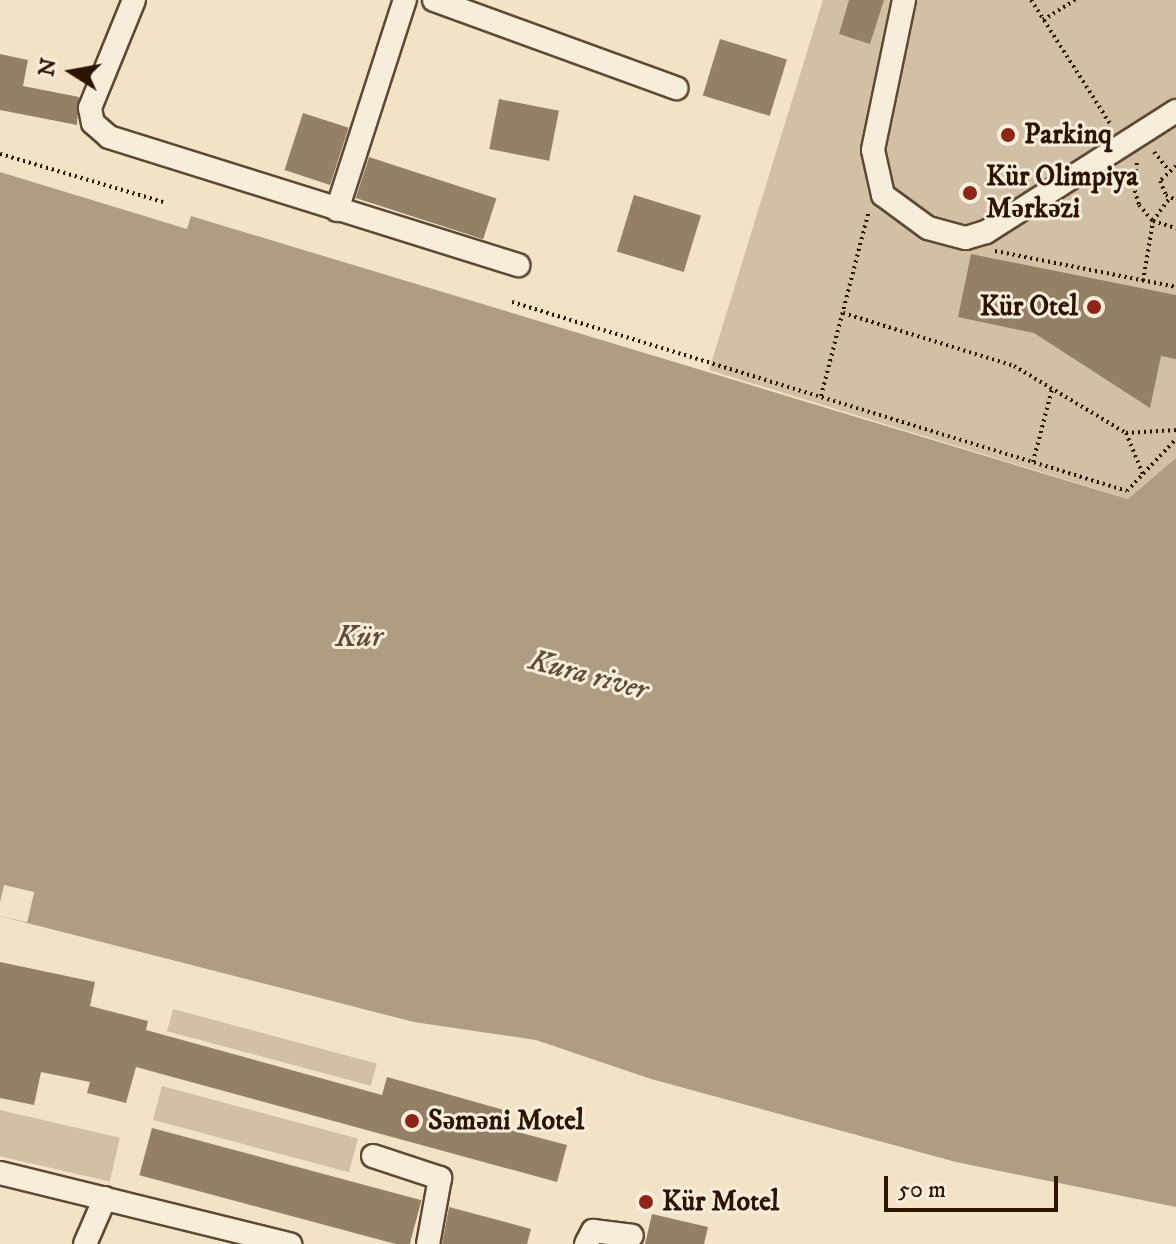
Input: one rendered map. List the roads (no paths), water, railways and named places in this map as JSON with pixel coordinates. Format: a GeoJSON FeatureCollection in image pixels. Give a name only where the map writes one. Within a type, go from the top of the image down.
{"type":"FeatureCollection","features":[{"type":"Feature","properties":{"kind":"street"},"geometry":{"type":"LineString","coordinates":[[134,0],[95,91],[93,123],[109,137],[518,265]]}},
{"type":"Feature","properties":{"kind":"street"},"geometry":{"type":"LineString","coordinates":[[337,210],[405,0]]}},
{"type":"Feature","properties":{"kind":"street"},"geometry":{"type":"LineString","coordinates":[[434,0],[676,88]]}},
{"type":"Feature","properties":{"kind":"street"},"geometry":{"type":"LineString","coordinates":[[904,0],[876,126],[878,178],[883,195],[908,218],[946,235],[986,232],[1176,111]]}},
{"type":"Feature","properties":{"kind":"street"},"geometry":{"type":"LineString","coordinates":[[373,1156],[440,1178],[428,1244]]}},
{"type":"Feature","properties":{"kind":"street"},"geometry":{"type":"LineString","coordinates":[[0,1173],[259,1240],[290,1244]]}},
{"type":"Feature","properties":{"kind":"street"},"geometry":{"type":"LineString","coordinates":[[85,1244],[105,1198]]}},
{"type":"Feature","properties":{"kind":"street"},"geometry":{"type":"LineString","coordinates":[[586,1244],[593,1231],[632,1236]]}},
{"type":"Feature","properties":{"kind":"water","name":"Kür"},"geometry":{"type":"Polygon","coordinates":[[[0,172],[187,229],[191,216],[1128,499],[1176,458],[1176,1207],[956,1162],[651,1079],[536,1040],[414,1022],[0,916],[0,172]]]}},
{"type":"Feature","properties":{"kind":"place","name":"Parkinq"},"geometry":{"type":"Point","coordinates":[1008,135]}},
{"type":"Feature","properties":{"kind":"place","name":"Kür Olimpiya Mərkəzi"},"geometry":{"type":"Point","coordinates":[970,193]}},
{"type":"Feature","properties":{"kind":"place","name":"Kür Otel"},"geometry":{"type":"Point","coordinates":[1094,307]}},
{"type":"Feature","properties":{"kind":"place","name":"Səməni Motel"},"geometry":{"type":"Point","coordinates":[412,1121]}},
{"type":"Feature","properties":{"kind":"place","name":"Kür Motel"},"geometry":{"type":"Point","coordinates":[646,1202]}},
{"type":"Feature","properties":{"kind":"water label","name":"Kura river"},"geometry":{"type":"Point","coordinates":[588,676]}}]}
